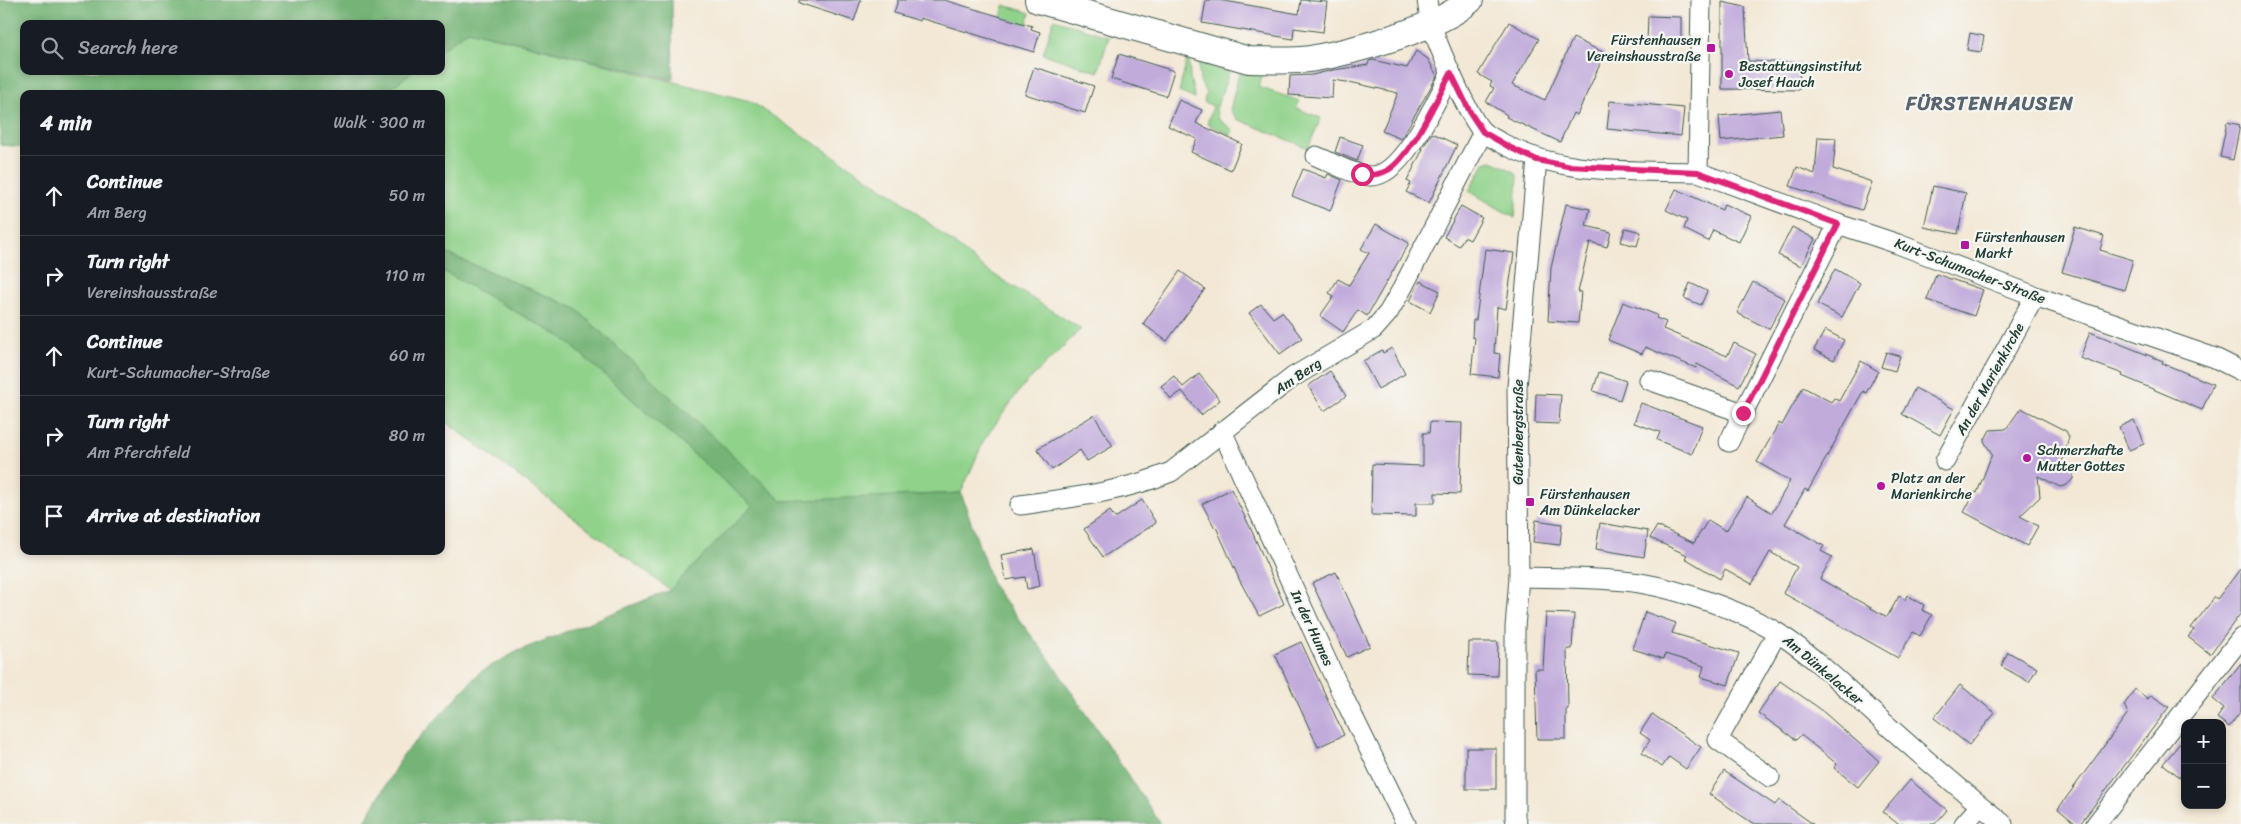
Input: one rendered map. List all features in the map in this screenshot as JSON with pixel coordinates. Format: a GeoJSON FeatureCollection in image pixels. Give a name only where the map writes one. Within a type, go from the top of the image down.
{"type":"FeatureCollection","features":[{"type":"Feature","properties":{"kind":"street"},"geometry":{"type":"LineString","coordinates":[[1038,0],[1249,60],[1309,59],[1367,45],[1429,12],[1462,7],[1470,0]]}},
{"type":"Feature","properties":{"kind":"street"},"geometry":{"type":"LineString","coordinates":[[1698,172],[1701,0]]}},
{"type":"Feature","properties":{"kind":"street"},"geometry":{"type":"LineString","coordinates":[[1429,12],[1451,73],[1471,114],[1483,132]]}},
{"type":"Feature","properties":{"kind":"street"},"geometry":{"type":"LineString","coordinates":[[1316,156],[1362,174],[1373,176],[1389,170],[1405,154],[1451,73]]}},
{"type":"Feature","properties":{"kind":"street","name":"Kurt-Schumacher-Straße"},"geometry":{"type":"LineString","coordinates":[[1483,132],[1537,160],[1567,166],[1698,172],[2035,296],[2215,358],[2241,371]]}},
{"type":"Feature","properties":{"kind":"street","name":"Am Berg"},"geometry":{"type":"LineString","coordinates":[[1020,505],[1082,496],[1147,482],[1171,472],[1293,377],[1374,329],[1388,313],[1483,132]]}},
{"type":"Feature","properties":{"kind":"street","name":"Gutenbergstraße"},"geometry":{"type":"LineString","coordinates":[[1517,824],[1515,818],[1515,628],[1519,577],[1517,387],[1537,160]]}},
{"type":"Feature","properties":{"kind":"street"},"geometry":{"type":"LineString","coordinates":[[1729,442],[1838,224]]}},
{"type":"Feature","properties":{"kind":"street","name":"An der Marienkirche"},"geometry":{"type":"LineString","coordinates":[[1945,461],[2035,296]]}},
{"type":"Feature","properties":{"kind":"street"},"geometry":{"type":"LineString","coordinates":[[1649,380],[1743,413]]}},
{"type":"Feature","properties":{"kind":"street","name":"In der Humes"},"geometry":{"type":"LineString","coordinates":[[1222,431],[1342,692],[1406,824]]}},
{"type":"Feature","properties":{"kind":"street","name":"Am Dünkelacker"},"geometry":{"type":"LineString","coordinates":[[1519,577],[1641,583],[1683,594],[1748,617],[1777,633],[1830,673],[1980,806],[2003,824]]}},
{"type":"Feature","properties":{"kind":"street"},"geometry":{"type":"LineString","coordinates":[[1770,777],[1718,740],[1777,633]]}},
{"type":"Feature","properties":{"kind":"street"},"geometry":{"type":"LineString","coordinates":[[2096,824],[2241,638]]}},
{"type":"Feature","properties":{"kind":"street"},"geometry":{"type":"LineString","coordinates":[[1964,824],[1980,806]]}},
{"type":"Feature","properties":{"kind":"green space"},"geometry":{"type":"Polygon","coordinates":[[[0,0],[672,0],[673,80],[468,30],[445,47],[445,20],[20,20],[20,75],[408,75],[388,90],[20,90],[20,147],[0,145],[0,0]]]}},
{"type":"Feature","properties":{"kind":"green space"},"geometry":{"type":"Polygon","coordinates":[[[1004,5],[1030,13],[1027,25],[1001,17],[1004,5]]]}},
{"type":"Feature","properties":{"kind":"green space"},"geometry":{"type":"Polygon","coordinates":[[[1054,19],[1109,37],[1098,72],[1043,54],[1054,19]]]}},
{"type":"Feature","properties":{"kind":"green space"},"geometry":{"type":"Polygon","coordinates":[[[468,30],[750,101],[898,198],[985,269],[1081,329],[1022,387],[984,440],[961,493],[782,502],[575,308],[445,253],[445,90],[388,90],[408,75],[445,75],[445,47],[468,30]]]}},
{"type":"Feature","properties":{"kind":"green space"},"geometry":{"type":"Polygon","coordinates":[[[1187,59],[1189,59],[1190,77],[1195,99],[1179,92],[1187,59]]]}},
{"type":"Feature","properties":{"kind":"green space"},"geometry":{"type":"Polygon","coordinates":[[[1198,62],[1229,72],[1216,109],[1218,119],[1233,130],[1231,135],[1207,124],[1213,106],[1204,102],[1206,93],[1200,81],[1198,62]]]}},
{"type":"Feature","properties":{"kind":"green space"},"geometry":{"type":"Polygon","coordinates":[[[1239,73],[1263,76],[1258,87],[1300,101],[1296,108],[1321,118],[1308,148],[1237,119],[1230,110],[1239,73]]]}},
{"type":"Feature","properties":{"kind":"green space"},"geometry":{"type":"Polygon","coordinates":[[[1492,161],[1515,172],[1518,177],[1515,218],[1469,191],[1485,163],[1492,161]]]}},
{"type":"Feature","properties":{"kind":"green space"},"geometry":{"type":"Polygon","coordinates":[[[445,253],[575,308],[782,501],[961,493],[993,586],[1048,657],[1161,824],[363,824],[403,755],[480,672],[518,651],[670,590],[752,506],[563,338],[445,272],[445,253]]]}},
{"type":"Feature","properties":{"kind":"green space"},"geometry":{"type":"Polygon","coordinates":[[[445,272],[563,338],[753,506],[670,590],[445,421],[445,272]]]}},
{"type":"Feature","properties":{"kind":"building"},"geometry":{"type":"Polygon","coordinates":[[[799,0],[861,0],[854,21],[799,3],[799,0]]]}},
{"type":"Feature","properties":{"kind":"building"},"geometry":{"type":"Polygon","coordinates":[[[898,0],[944,0],[1032,26],[1031,29],[1040,32],[1034,52],[920,18],[920,21],[894,13],[898,0]]]}},
{"type":"Feature","properties":{"kind":"building"},"geometry":{"type":"Polygon","coordinates":[[[1206,0],[1219,0],[1299,14],[1301,0],[1327,2],[1323,32],[1294,28],[1293,39],[1202,23],[1206,0]]]}},
{"type":"Feature","properties":{"kind":"building"},"geometry":{"type":"Polygon","coordinates":[[[1722,2],[1745,7],[1748,61],[1800,63],[1799,90],[1722,89],[1722,2]]]}},
{"type":"Feature","properties":{"kind":"building"},"geometry":{"type":"Polygon","coordinates":[[[1648,16],[1681,17],[1681,43],[1647,43],[1648,16]]]}},
{"type":"Feature","properties":{"kind":"building"},"geometry":{"type":"Polygon","coordinates":[[[1509,22],[1539,39],[1512,85],[1545,100],[1573,38],[1605,53],[1577,115],[1573,113],[1560,142],[1506,117],[1507,115],[1486,102],[1494,88],[1490,86],[1492,82],[1478,74],[1509,22]]]}},
{"type":"Feature","properties":{"kind":"building"},"geometry":{"type":"Polygon","coordinates":[[[1970,33],[1984,36],[1981,52],[1967,50],[1970,33]]]}},
{"type":"Feature","properties":{"kind":"building"},"geometry":{"type":"Polygon","coordinates":[[[1416,51],[1428,59],[1437,76],[1401,139],[1382,131],[1398,93],[1333,80],[1332,98],[1289,95],[1290,76],[1312,75],[1368,65],[1369,61],[1373,60],[1407,68],[1416,51]]]}},
{"type":"Feature","properties":{"kind":"building"},"geometry":{"type":"Polygon","coordinates":[[[1119,54],[1174,71],[1166,96],[1111,79],[1119,54]]]}},
{"type":"Feature","properties":{"kind":"building"},"geometry":{"type":"Polygon","coordinates":[[[1034,67],[1094,86],[1085,113],[1025,94],[1034,67]]]}},
{"type":"Feature","properties":{"kind":"building"},"geometry":{"type":"Polygon","coordinates":[[[1179,100],[1202,110],[1196,123],[1242,144],[1231,170],[1191,152],[1197,139],[1168,126],[1179,100]]]}},
{"type":"Feature","properties":{"kind":"building"},"geometry":{"type":"Polygon","coordinates":[[[1610,101],[1684,108],[1681,136],[1607,129],[1610,101]]]}},
{"type":"Feature","properties":{"kind":"building"},"geometry":{"type":"Polygon","coordinates":[[[1780,110],[1783,135],[1721,141],[1719,116],[1780,110]]]}},
{"type":"Feature","properties":{"kind":"building"},"geometry":{"type":"Polygon","coordinates":[[[2227,122],[2240,125],[2233,160],[2220,157],[2227,122]]]}},
{"type":"Feature","properties":{"kind":"building"},"geometry":{"type":"Polygon","coordinates":[[[1432,133],[1457,145],[1429,203],[1406,192],[1411,183],[1407,181],[1432,133]]]}},
{"type":"Feature","properties":{"kind":"building"},"geometry":{"type":"Polygon","coordinates":[[[1340,137],[1363,145],[1357,161],[1335,152],[1340,137]]]}},
{"type":"Feature","properties":{"kind":"building"},"geometry":{"type":"Polygon","coordinates":[[[1818,137],[1836,138],[1833,169],[1872,182],[1862,210],[1790,186],[1797,167],[1815,174],[1818,137]]]}},
{"type":"Feature","properties":{"kind":"building"},"geometry":{"type":"Polygon","coordinates":[[[1303,169],[1326,178],[1328,174],[1342,180],[1330,211],[1292,196],[1303,169]]]}},
{"type":"Feature","properties":{"kind":"building"},"geometry":{"type":"Polygon","coordinates":[[[1933,186],[1966,193],[1958,234],[1924,227],[1933,186]]]}},
{"type":"Feature","properties":{"kind":"building"},"geometry":{"type":"Polygon","coordinates":[[[1676,189],[1722,210],[1724,204],[1751,216],[1739,242],[1713,230],[1708,241],[1684,229],[1687,220],[1666,210],[1676,189]]]}},
{"type":"Feature","properties":{"kind":"building"},"geometry":{"type":"Polygon","coordinates":[[[1566,204],[1590,209],[1586,226],[1611,232],[1607,247],[1590,242],[1578,292],[1581,292],[1578,323],[1548,321],[1551,268],[1566,204]]]}},
{"type":"Feature","properties":{"kind":"building"},"geometry":{"type":"Polygon","coordinates":[[[1461,206],[1482,218],[1470,240],[1464,237],[1459,246],[1444,237],[1461,206]]]}},
{"type":"Feature","properties":{"kind":"building"},"geometry":{"type":"Polygon","coordinates":[[[1376,224],[1409,243],[1367,316],[1358,310],[1343,332],[1320,316],[1334,296],[1329,293],[1338,279],[1349,285],[1369,253],[1361,249],[1376,224]]]}},
{"type":"Feature","properties":{"kind":"building"},"geometry":{"type":"Polygon","coordinates":[[[1792,227],[1815,239],[1801,266],[1778,255],[1792,227]]]}},
{"type":"Feature","properties":{"kind":"building"},"geometry":{"type":"Polygon","coordinates":[[[2075,227],[2104,236],[2100,250],[2133,260],[2124,290],[2062,272],[2075,227]]]}},
{"type":"Feature","properties":{"kind":"building"},"geometry":{"type":"Polygon","coordinates":[[[1625,228],[1641,232],[1637,246],[1621,242],[1625,228]]]}},
{"type":"Feature","properties":{"kind":"building"},"geometry":{"type":"Polygon","coordinates":[[[1485,249],[1514,253],[1506,309],[1497,307],[1494,353],[1500,354],[1498,377],[1471,374],[1475,338],[1472,337],[1473,320],[1476,320],[1485,249]]]}},
{"type":"Feature","properties":{"kind":"building"},"geometry":{"type":"Polygon","coordinates":[[[1835,269],[1860,283],[1842,317],[1817,304],[1835,269]]]}},
{"type":"Feature","properties":{"kind":"building"},"geometry":{"type":"Polygon","coordinates":[[[1180,271],[1205,289],[1167,341],[1143,324],[1180,271]]]}},
{"type":"Feature","properties":{"kind":"building"},"geometry":{"type":"Polygon","coordinates":[[[1936,274],[1983,290],[1974,316],[1927,300],[1936,274]]]}},
{"type":"Feature","properties":{"kind":"building"},"geometry":{"type":"Polygon","coordinates":[[[1420,281],[1440,291],[1430,312],[1410,301],[1420,281]]]}},
{"type":"Feature","properties":{"kind":"building"},"geometry":{"type":"Polygon","coordinates":[[[1753,282],[1785,299],[1769,329],[1737,313],[1753,282]]]}},
{"type":"Feature","properties":{"kind":"building"},"geometry":{"type":"Polygon","coordinates":[[[1690,283],[1707,291],[1701,305],[1684,298],[1690,283]]]}},
{"type":"Feature","properties":{"kind":"building"},"geometry":{"type":"Polygon","coordinates":[[[1623,302],[1657,315],[1656,318],[1666,322],[1663,329],[1727,356],[1734,343],[1756,354],[1739,386],[1697,364],[1696,368],[1645,347],[1642,354],[1608,340],[1623,302]]]}},
{"type":"Feature","properties":{"kind":"building"},"geometry":{"type":"Polygon","coordinates":[[[1261,304],[1273,318],[1282,312],[1302,338],[1280,354],[1249,313],[1261,304]]]}},
{"type":"Feature","properties":{"kind":"building"},"geometry":{"type":"Polygon","coordinates":[[[1825,330],[1844,340],[1834,360],[1814,350],[1825,330]]]}},
{"type":"Feature","properties":{"kind":"building"},"geometry":{"type":"Polygon","coordinates":[[[2090,332],[2163,361],[2162,363],[2213,384],[2202,410],[2122,376],[2123,374],[2080,358],[2090,332]]]}},
{"type":"Feature","properties":{"kind":"building"},"geometry":{"type":"Polygon","coordinates":[[[1392,348],[1405,374],[1378,389],[1363,361],[1382,350],[1383,353],[1392,348]]]}},
{"type":"Feature","properties":{"kind":"building"},"geometry":{"type":"Polygon","coordinates":[[[1886,352],[1900,356],[1895,371],[1881,367],[1886,352]]]}},
{"type":"Feature","properties":{"kind":"building"},"geometry":{"type":"Polygon","coordinates":[[[1861,361],[1878,371],[1866,393],[1863,391],[1808,491],[1805,489],[1785,524],[1824,546],[1821,551],[1832,557],[1820,579],[1887,617],[1899,596],[1905,600],[1907,595],[1924,605],[1922,610],[1932,615],[1920,636],[1913,632],[1898,658],[1783,593],[1797,567],[1770,552],[1752,584],[1725,569],[1720,579],[1685,558],[1687,555],[1650,538],[1657,526],[1694,543],[1708,520],[1726,531],[1747,497],[1772,513],[1790,481],[1757,462],[1779,423],[1782,425],[1803,387],[1831,402],[1834,398],[1839,401],[1861,361]]]}},
{"type":"Feature","properties":{"kind":"building"},"geometry":{"type":"Polygon","coordinates":[[[1330,371],[1346,396],[1324,411],[1308,386],[1330,371]]]}},
{"type":"Feature","properties":{"kind":"building"},"geometry":{"type":"Polygon","coordinates":[[[1599,372],[1626,381],[1620,400],[1593,391],[1599,372]]]}},
{"type":"Feature","properties":{"kind":"building"},"geometry":{"type":"Polygon","coordinates":[[[1199,374],[1220,400],[1201,415],[1182,391],[1171,399],[1161,386],[1174,376],[1183,387],[1199,374]]]}},
{"type":"Feature","properties":{"kind":"building"},"geometry":{"type":"Polygon","coordinates":[[[1915,388],[1954,409],[1940,435],[1902,414],[1915,388]]]}},
{"type":"Feature","properties":{"kind":"building"},"geometry":{"type":"Polygon","coordinates":[[[1536,394],[1561,395],[1559,424],[1535,423],[1536,394]]]}},
{"type":"Feature","properties":{"kind":"building"},"geometry":{"type":"Polygon","coordinates":[[[1641,403],[1702,426],[1692,454],[1657,440],[1660,432],[1634,423],[1641,403]]]}},
{"type":"Feature","properties":{"kind":"building","name":"Schmerzhafte Mutter Gottes"},"geometry":{"type":"Polygon","coordinates":[[[2021,408],[2066,431],[2069,437],[2062,461],[2069,464],[2073,471],[2073,479],[2067,485],[2060,487],[2038,476],[2040,497],[2020,516],[2038,526],[2027,546],[1964,512],[1975,492],[1977,493],[1992,454],[1984,441],[1990,430],[2006,429],[2021,408]]]}},
{"type":"Feature","properties":{"kind":"building"},"geometry":{"type":"Polygon","coordinates":[[[1094,415],[1113,446],[1087,461],[1080,450],[1052,470],[1037,449],[1094,415]]]}},
{"type":"Feature","properties":{"kind":"building"},"geometry":{"type":"Polygon","coordinates":[[[2134,420],[2144,444],[2129,450],[2119,427],[2134,420]]]}},
{"type":"Feature","properties":{"kind":"building"},"geometry":{"type":"Polygon","coordinates":[[[1430,422],[1462,423],[1460,494],[1435,493],[1435,503],[1416,503],[1416,516],[1371,515],[1372,464],[1423,466],[1423,433],[1429,433],[1430,422]]]}},
{"type":"Feature","properties":{"kind":"building"},"geometry":{"type":"Polygon","coordinates":[[[1231,489],[1284,604],[1259,616],[1240,581],[1216,527],[1202,504],[1231,489]]]}},
{"type":"Feature","properties":{"kind":"building"},"geometry":{"type":"Polygon","coordinates":[[[1142,500],[1156,523],[1103,557],[1084,529],[1110,511],[1115,518],[1142,500]]]}},
{"type":"Feature","properties":{"kind":"building"},"geometry":{"type":"Polygon","coordinates":[[[1536,520],[1562,524],[1560,545],[1533,542],[1536,520]]]}},
{"type":"Feature","properties":{"kind":"building"},"geometry":{"type":"Polygon","coordinates":[[[1600,523],[1648,531],[1644,557],[1596,549],[1600,523]]]}},
{"type":"Feature","properties":{"kind":"building"},"geometry":{"type":"Polygon","coordinates":[[[1034,549],[1040,586],[1027,589],[1025,577],[1006,580],[1001,555],[1034,549]]]}},
{"type":"Feature","properties":{"kind":"building"},"geometry":{"type":"Polygon","coordinates":[[[2241,568],[2241,613],[2210,654],[2188,637],[2194,630],[2191,628],[2241,568]]]}},
{"type":"Feature","properties":{"kind":"building"},"geometry":{"type":"Polygon","coordinates":[[[1336,572],[1370,646],[1347,657],[1312,583],[1336,572]]]}},
{"type":"Feature","properties":{"kind":"building"},"geometry":{"type":"Polygon","coordinates":[[[1645,612],[1676,623],[1672,633],[1739,653],[1728,685],[1701,677],[1704,666],[1665,654],[1664,659],[1633,649],[1645,612]]]}},
{"type":"Feature","properties":{"kind":"building"},"geometry":{"type":"Polygon","coordinates":[[[1546,613],[1574,614],[1572,649],[1567,649],[1568,709],[1566,709],[1566,739],[1537,739],[1535,669],[1543,669],[1546,613]]]}},
{"type":"Feature","properties":{"kind":"building"},"geometry":{"type":"Polygon","coordinates":[[[1301,642],[1344,735],[1318,747],[1275,654],[1301,642]]]}},
{"type":"Feature","properties":{"kind":"building"},"geometry":{"type":"Polygon","coordinates":[[[1469,642],[1498,642],[1497,676],[1468,675],[1469,642]]]}},
{"type":"Feature","properties":{"kind":"building"},"geometry":{"type":"Polygon","coordinates":[[[2008,652],[2037,668],[2029,682],[2001,666],[2008,652]]]}},
{"type":"Feature","properties":{"kind":"building"},"geometry":{"type":"Polygon","coordinates":[[[2241,663],[2241,711],[2229,727],[2226,725],[2226,719],[2217,718],[2224,708],[2213,699],[2241,663]]]}},
{"type":"Feature","properties":{"kind":"building"},"geometry":{"type":"Polygon","coordinates":[[[1780,681],[1819,708],[1879,761],[1858,787],[1834,768],[1837,764],[1801,735],[1796,740],[1758,713],[1780,681]]]}},
{"type":"Feature","properties":{"kind":"building"},"geometry":{"type":"Polygon","coordinates":[[[1960,685],[1995,713],[1969,745],[1934,718],[1960,685]]]}},
{"type":"Feature","properties":{"kind":"building"},"geometry":{"type":"Polygon","coordinates":[[[2135,689],[2148,699],[2151,695],[2169,707],[2080,824],[2076,824],[2058,809],[2128,713],[2124,705],[2135,689]]]}},
{"type":"Feature","properties":{"kind":"building"},"geometry":{"type":"Polygon","coordinates":[[[1652,714],[1701,747],[1686,769],[1669,757],[1662,767],[1642,753],[1650,740],[1640,733],[1652,714]]]}},
{"type":"Feature","properties":{"kind":"building"},"geometry":{"type":"Polygon","coordinates":[[[2181,742],[2181,778],[2163,764],[2181,742]]]}},
{"type":"Feature","properties":{"kind":"building"},"geometry":{"type":"Polygon","coordinates":[[[1466,748],[1496,748],[1496,789],[1466,789],[1466,748]]]}},
{"type":"Feature","properties":{"kind":"building"},"geometry":{"type":"Polygon","coordinates":[[[1724,771],[1775,805],[1779,800],[1813,824],[1754,824],[1709,794],[1724,771]]]}},
{"type":"Feature","properties":{"kind":"building"},"geometry":{"type":"Polygon","coordinates":[[[1910,780],[1947,810],[1935,824],[1898,824],[1883,812],[1910,780]]]}},
{"type":"Feature","properties":{"kind":"place","name":"Fürstenhausen Vereinshausstraße"},"geometry":{"type":"Point","coordinates":[1711,48]}},
{"type":"Feature","properties":{"kind":"place","name":"Bestattungsinstitut Josef Hauch"},"geometry":{"type":"Point","coordinates":[1729,74]}},
{"type":"Feature","properties":{"kind":"place","name":"Fürstenhausen Markt"},"geometry":{"type":"Point","coordinates":[1965,245]}},
{"type":"Feature","properties":{"kind":"place","name":"Schmerzhafte Mutter Gottes"},"geometry":{"type":"Point","coordinates":[2027,458]}},
{"type":"Feature","properties":{"kind":"place","name":"Platz an der Marienkirche"},"geometry":{"type":"Point","coordinates":[1881,486]}},
{"type":"Feature","properties":{"kind":"place","name":"Fürstenhausen Am Dünkelacker"},"geometry":{"type":"Point","coordinates":[1530,502]}},
{"type":"Feature","properties":{"kind":"district","name":"FÜRSTENHAUSEN"},"geometry":{"type":"Point","coordinates":[1990,103]}},
{"type":"Feature","properties":{"kind":"route"},"geometry":{"type":"LineString","coordinates":[[1362,174],[1373,176],[1389,170],[1405,154],[1451,73],[1471,114],[1483,132],[1537,160],[1567,166],[1698,172],[1838,224],[1743,413]]}}]}
